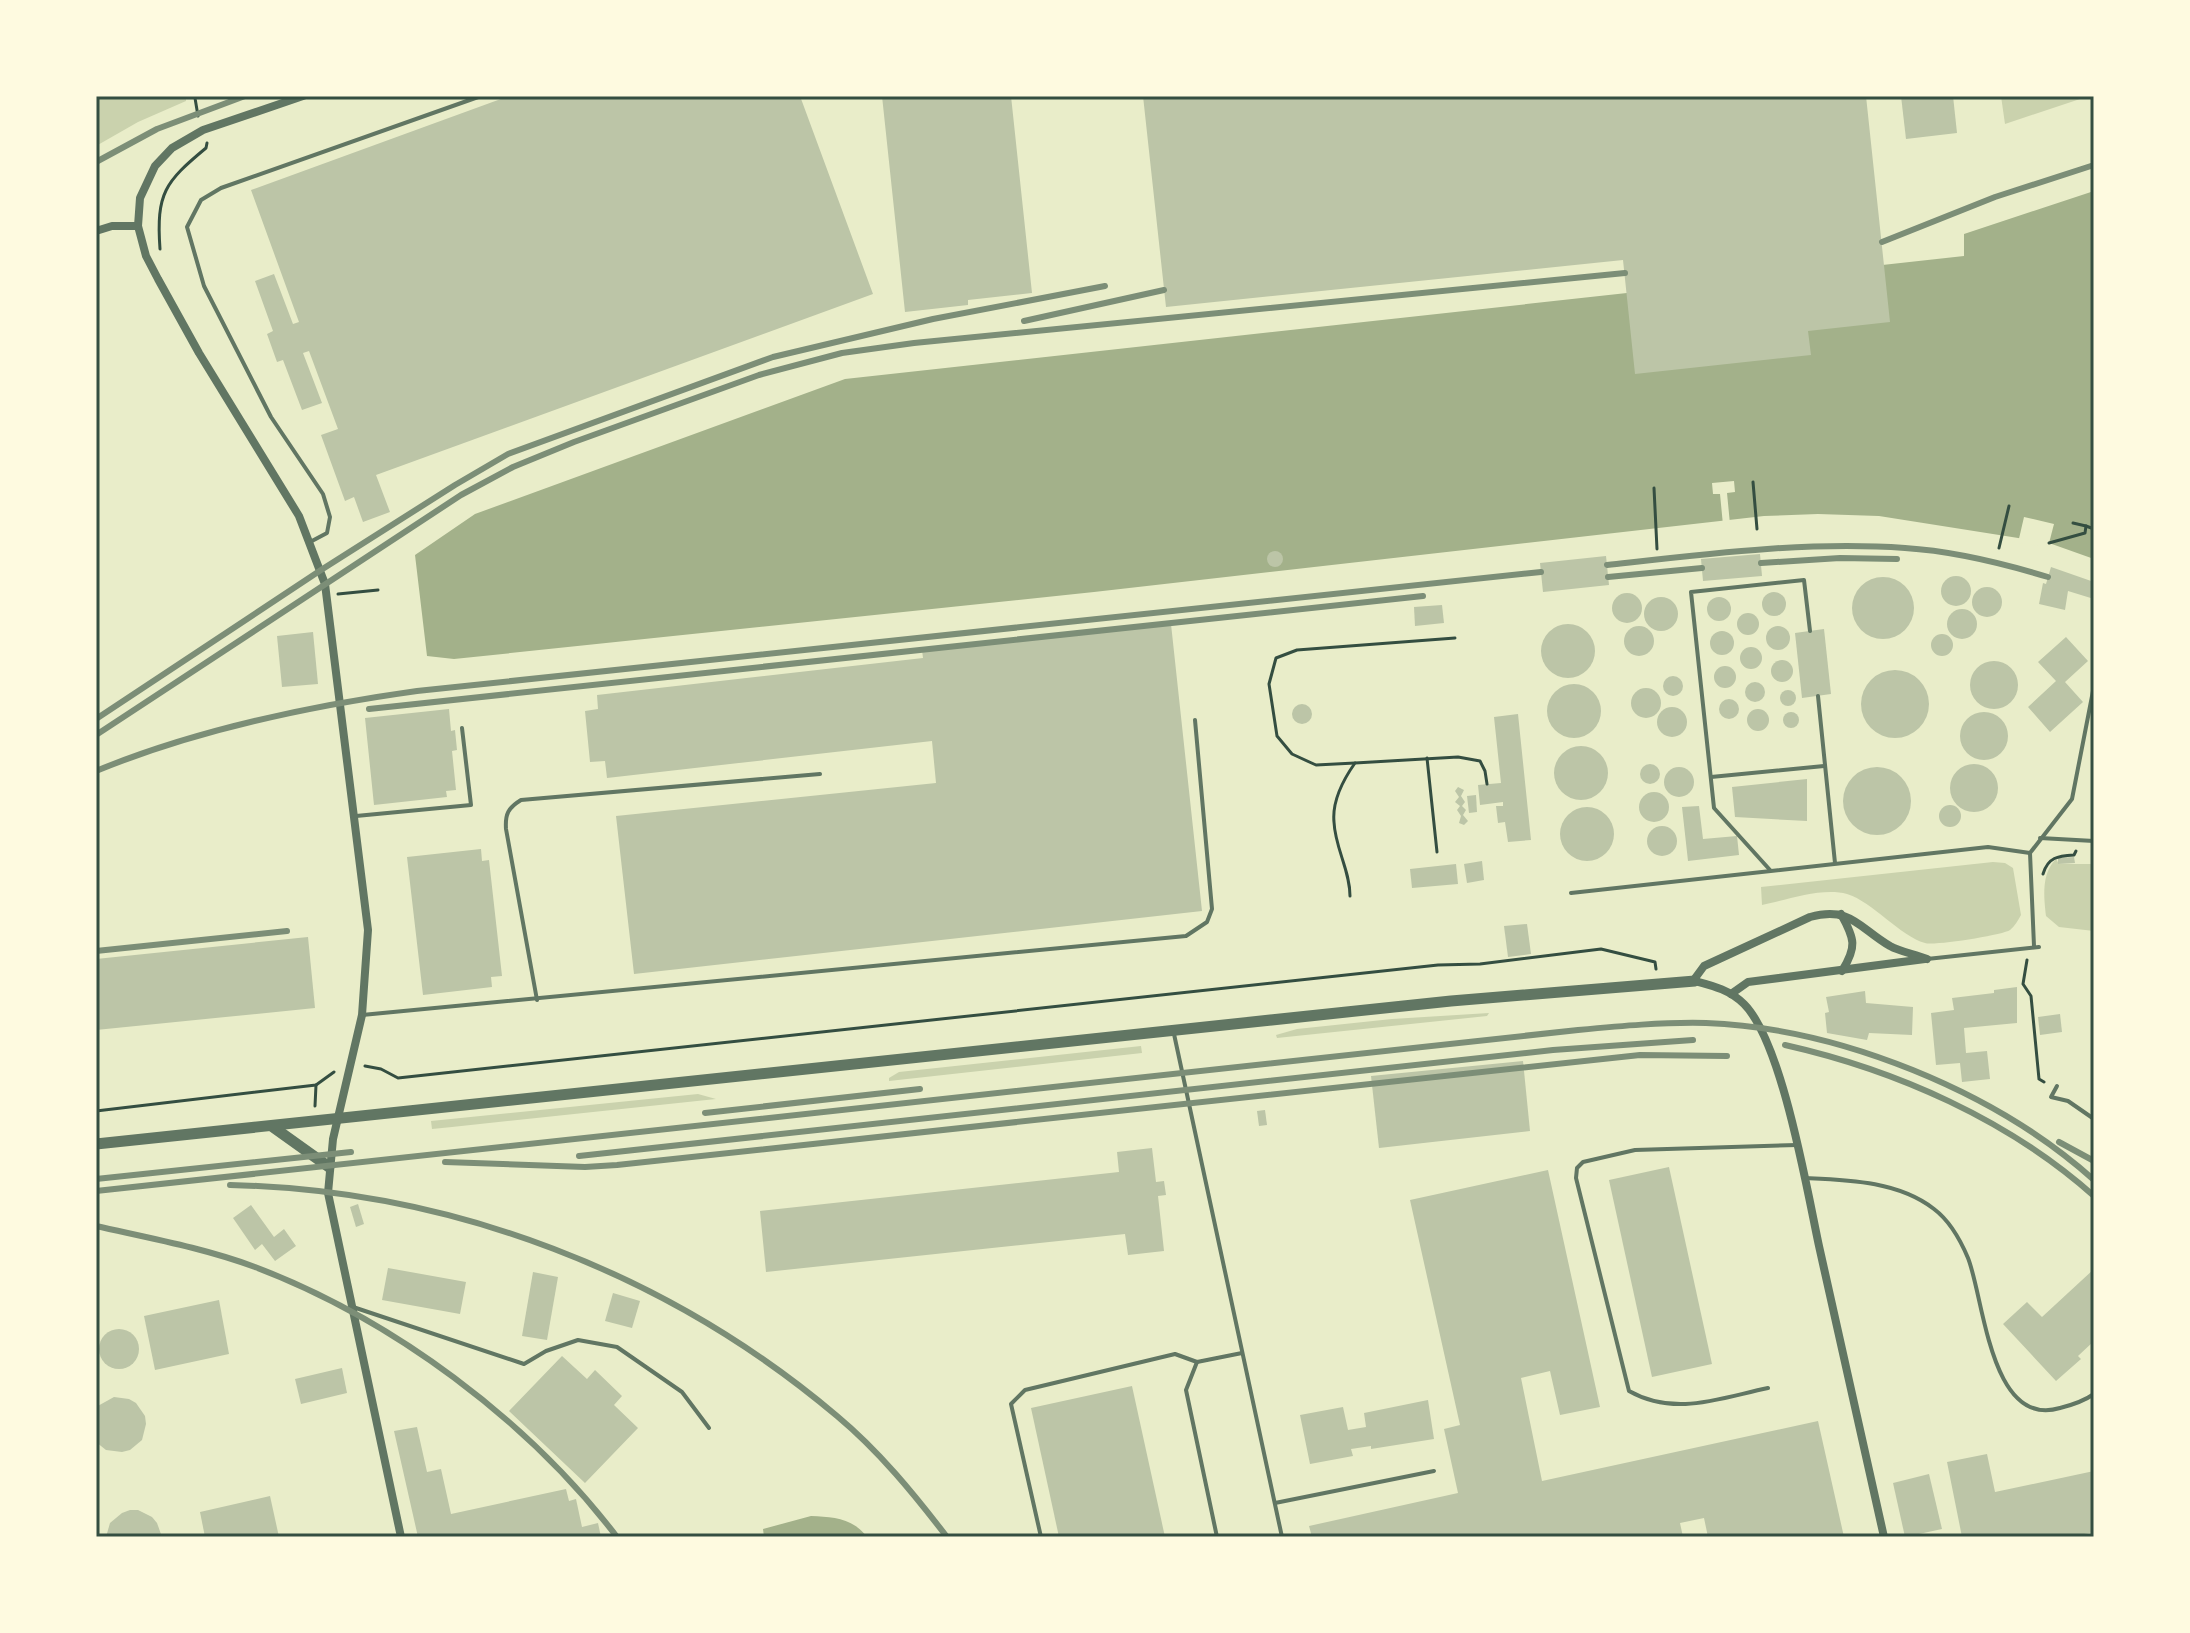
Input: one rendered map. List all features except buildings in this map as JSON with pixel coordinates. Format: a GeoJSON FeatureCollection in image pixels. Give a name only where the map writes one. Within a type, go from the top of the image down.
{"type":"FeatureCollection","features":[{"type":"Feature","properties":{"kind":"street"},"geometry":{"type":"LineString","coordinates":[[303,96],[203,130],[172,148],[155,166],[140,198],[138,226],[146,256],[199,353],[299,516],[328,595],[368,930],[362,1015],[337,1120],[328,1193],[401,1537]]}},
{"type":"Feature","properties":{"kind":"street"},"geometry":{"type":"LineString","coordinates":[[96,231],[112,226],[138,226]]}},
{"type":"Feature","properties":{"kind":"street"},"geometry":{"type":"LineString","coordinates":[[1694,981],[1704,966],[1810,917],[1826,913],[1841,914],[1857,921],[1891,946],[1927,959]]}},
{"type":"Feature","properties":{"kind":"street"},"geometry":{"type":"LineString","coordinates":[[1841,914],[1852,934],[1853,954],[1842,971]]}},
{"type":"Feature","properties":{"kind":"street"},"geometry":{"type":"LineString","coordinates":[[1731,994],[1748,982],[1927,959]]}},
{"type":"Feature","properties":{"kind":"street"},"geometry":{"type":"LineString","coordinates":[[96,1144],[1451,1001],[1694,981],[1723,988],[1745,1004],[1765,1041],[1779,1079],[1797,1145],[1884,1537]]}},
{"type":"Feature","properties":{"kind":"street"},"geometry":{"type":"LineString","coordinates":[[273,1127],[329,1167]]}},
{"type":"Feature","properties":{"kind":"lane"},"geometry":{"type":"LineString","coordinates":[[310,542],[327,533],[330,517],[323,494],[271,417],[204,286],[187,227],[201,200],[221,188],[481,96]]}},
{"type":"Feature","properties":{"kind":"lane"},"geometry":{"type":"LineString","coordinates":[[1770,870],[1714,808],[1691,592],[1804,580],[1810,631]]}},
{"type":"Feature","properties":{"kind":"lane"},"geometry":{"type":"LineString","coordinates":[[1927,959],[2034,947],[2030,853],[2072,799],[2094,686]]}},
{"type":"Feature","properties":{"kind":"lane"},"geometry":{"type":"LineString","coordinates":[[1818,696],[1835,863]]}},
{"type":"Feature","properties":{"kind":"lane"},"geometry":{"type":"LineString","coordinates":[[362,1015],[1186,936],[1207,922],[1212,909],[1195,720]]}},
{"type":"Feature","properties":{"kind":"lane"},"geometry":{"type":"LineString","coordinates":[[354,817],[471,805],[462,728]]}},
{"type":"Feature","properties":{"kind":"lane"},"geometry":{"type":"LineString","coordinates":[[1711,777],[1824,766]]}},
{"type":"Feature","properties":{"kind":"lane"},"geometry":{"type":"LineString","coordinates":[[537,1000],[506,829],[505,816],[511,806],[521,800],[820,774]]}},
{"type":"Feature","properties":{"kind":"lane"},"geometry":{"type":"LineString","coordinates":[[2040,838],[2094,841]]}},
{"type":"Feature","properties":{"kind":"lane"},"geometry":{"type":"LineString","coordinates":[[1571,893],[1988,847],[2030,853]]}},
{"type":"Feature","properties":{"kind":"lane"},"geometry":{"type":"LineString","coordinates":[[1173,1032],[1282,1537]]}},
{"type":"Feature","properties":{"kind":"lane"},"geometry":{"type":"LineString","coordinates":[[2056,1088],[2051,1097],[2068,1101],[2094,1119]]}},
{"type":"Feature","properties":{"kind":"lane"},"geometry":{"type":"LineString","coordinates":[[1768,1388],[1681,1406],[1642,1398],[1629,1391],[1576,1178],[1577,1168],[1583,1162],[1635,1150],[1797,1145]]}},
{"type":"Feature","properties":{"kind":"lane"},"geometry":{"type":"LineString","coordinates":[[1804,1178],[1843,1180],[1901,1190],[1934,1209],[1956,1231],[1969,1261],[1997,1369],[2018,1398],[2034,1409],[2051,1411],[2094,1394]]}},
{"type":"Feature","properties":{"kind":"lane"},"geometry":{"type":"LineString","coordinates":[[351,1307],[524,1364],[546,1351],[578,1340],[617,1347],[682,1392],[709,1428]]}},
{"type":"Feature","properties":{"kind":"lane"},"geometry":{"type":"LineString","coordinates":[[1041,1537],[1011,1404],[1025,1390],[1175,1354],[1197,1362],[1242,1353]]}},
{"type":"Feature","properties":{"kind":"lane"},"geometry":{"type":"LineString","coordinates":[[1197,1362],[1186,1390],[1217,1537]]}},
{"type":"Feature","properties":{"kind":"lane"},"geometry":{"type":"LineString","coordinates":[[1275,1503],[1434,1471]]}},
{"type":"Feature","properties":{"kind":"path"},"geometry":{"type":"LineString","coordinates":[[158,279],[161,203],[168,184],[179,170],[206,148],[207,141],[195,104],[195,98],[200,96]]}},
{"type":"Feature","properties":{"kind":"path"},"geometry":{"type":"LineString","coordinates":[[1753,482],[1757,529]]}},
{"type":"Feature","properties":{"kind":"path"},"geometry":{"type":"LineString","coordinates":[[1654,488],[1657,549]]}},
{"type":"Feature","properties":{"kind":"path"},"geometry":{"type":"LineString","coordinates":[[1999,548],[2009,506]]}},
{"type":"Feature","properties":{"kind":"path"},"geometry":{"type":"LineString","coordinates":[[2073,523],[2094,529]]}},
{"type":"Feature","properties":{"kind":"path"},"geometry":{"type":"LineString","coordinates":[[2049,543],[2085,533],[2086,526]]}},
{"type":"Feature","properties":{"kind":"path"},"geometry":{"type":"LineString","coordinates":[[328,595],[378,590]]}},
{"type":"Feature","properties":{"kind":"path"},"geometry":{"type":"LineString","coordinates":[[1455,638],[1297,650],[1276,658],[1269,684],[1277,736],[1292,754],[1316,765],[1458,757],[1480,761],[1487,784]]}},
{"type":"Feature","properties":{"kind":"path"},"geometry":{"type":"LineString","coordinates":[[1427,758],[1437,852]]}},
{"type":"Feature","properties":{"kind":"path"},"geometry":{"type":"LineString","coordinates":[[1350,896],[1350,879],[1333,821],[1341,783],[1355,763]]}},
{"type":"Feature","properties":{"kind":"path"},"geometry":{"type":"LineString","coordinates":[[2043,877],[2049,861],[2056,856],[2074,855],[2085,841]]}},
{"type":"Feature","properties":{"kind":"path"},"geometry":{"type":"LineString","coordinates":[[2034,947],[2023,984],[2031,996],[2039,1079],[2056,1088]]}},
{"type":"Feature","properties":{"kind":"path"},"geometry":{"type":"LineString","coordinates":[[96,1111],[316,1085],[334,1072],[367,1066],[398,1078],[1601,949],[1655,962],[1657,983]]}},
{"type":"Feature","properties":{"kind":"shaded area"},"geometry":{"type":"Polygon","coordinates":[[[96,96],[186,96],[186,101],[138,122],[96,146],[96,96]]]}},
{"type":"Feature","properties":{"kind":"shaded area"},"geometry":{"type":"Polygon","coordinates":[[[2001,96],[2089,96],[2005,124],[2001,96]]]}},
{"type":"Feature","properties":{"kind":"shaded area"},"geometry":{"type":"Polygon","coordinates":[[[2094,191],[2094,559],[2049,543],[1879,516],[1764,516],[1094,592],[454,659],[427,656],[415,555],[475,514],[845,379],[1964,256],[1964,234],[2094,191]]]}},
{"type":"Feature","properties":{"kind":"shaded area"},"geometry":{"type":"Polygon","coordinates":[[[2056,859],[2059,864],[2094,864],[2094,931],[2059,927],[2046,916],[2046,879],[2056,859]]]}},
{"type":"Feature","properties":{"kind":"shaded area"},"geometry":{"type":"Polygon","coordinates":[[[2005,863],[2013,868],[2021,915],[2010,930],[1982,937],[1925,943],[1906,934],[1857,898],[1837,892],[1816,893],[1762,905],[1761,887],[2005,863]]]}},
{"type":"Feature","properties":{"kind":"shaded area"},"geometry":{"type":"Polygon","coordinates":[[[1489,1013],[1487,1016],[1277,1038],[1276,1035],[1297,1029],[1392,1019],[1489,1013]]]}},
{"type":"Feature","properties":{"kind":"shaded area"},"geometry":{"type":"Polygon","coordinates":[[[1141,1046],[1142,1053],[889,1081],[899,1072],[1141,1046]]]}},
{"type":"Feature","properties":{"kind":"shaded area"},"geometry":{"type":"Polygon","coordinates":[[[698,1094],[716,1099],[432,1129],[431,1121],[698,1094]]]}},
{"type":"Feature","properties":{"kind":"shaded area"},"geometry":{"type":"Polygon","coordinates":[[[811,1516],[849,1522],[867,1537],[764,1537],[763,1529],[811,1516]]]}},
{"type":"Feature","properties":{"kind":"pier"},"geometry":{"type":"Polygon","coordinates":[[[1734,481],[1735,492],[1727,493],[1730,524],[1723,525],[1720,494],[1713,494],[1712,483],[1734,481]]]}},
{"type":"Feature","properties":{"kind":"pier"},"geometry":{"type":"Polygon","coordinates":[[[2024,517],[2054,524],[2048,547],[2018,543],[2024,517]]]}},
{"type":"Feature","properties":{"kind":"railway"},"geometry":{"type":"LineString","coordinates":[[96,162],[157,129],[245,96]]}},
{"type":"Feature","properties":{"kind":"railway"},"geometry":{"type":"LineString","coordinates":[[1882,242],[1995,197],[2094,165]]}},
{"type":"Feature","properties":{"kind":"railway"},"geometry":{"type":"LineString","coordinates":[[96,735],[461,495],[513,467],[574,442],[759,375],[842,353],[914,343],[1625,273]]}},
{"type":"Feature","properties":{"kind":"railway"},"geometry":{"type":"LineString","coordinates":[[96,719],[321,570],[508,454],[773,357],[933,319],[1105,286]]}},
{"type":"Feature","properties":{"kind":"railway"},"geometry":{"type":"LineString","coordinates":[[1024,321],[1164,290]]}},
{"type":"Feature","properties":{"kind":"railway"},"geometry":{"type":"LineString","coordinates":[[1607,565],[1756,550],[1868,546],[1959,555],[2048,577]]}},
{"type":"Feature","properties":{"kind":"railway"},"geometry":{"type":"LineString","coordinates":[[1761,563],[1840,558],[1897,559]]}},
{"type":"Feature","properties":{"kind":"railway"},"geometry":{"type":"LineString","coordinates":[[1608,577],[1702,568]]}},
{"type":"Feature","properties":{"kind":"railway"},"geometry":{"type":"LineString","coordinates":[[96,771],[174,743],[254,721],[417,691],[1541,572]]}},
{"type":"Feature","properties":{"kind":"railway"},"geometry":{"type":"LineString","coordinates":[[369,709],[1423,596]]}},
{"type":"Feature","properties":{"kind":"railway"},"geometry":{"type":"LineString","coordinates":[[96,951],[287,931]]}},
{"type":"Feature","properties":{"kind":"railway"},"geometry":{"type":"LineString","coordinates":[[96,1191],[1578,1030],[1690,1023],[1757,1028],[1809,1037],[1913,1070],[2010,1119],[2094,1180]]}},
{"type":"Feature","properties":{"kind":"railway"},"geometry":{"type":"LineString","coordinates":[[579,1156],[1553,1050],[1693,1040]]}},
{"type":"Feature","properties":{"kind":"railway"},"geometry":{"type":"LineString","coordinates":[[1785,1045],[1868,1068],[1949,1101],[2025,1144],[2094,1196]]}},
{"type":"Feature","properties":{"kind":"railway"},"geometry":{"type":"LineString","coordinates":[[445,1162],[585,1167],[617,1165],[1640,1055],[1727,1056]]}},
{"type":"Feature","properties":{"kind":"railway"},"geometry":{"type":"LineString","coordinates":[[705,1113],[920,1089]]}},
{"type":"Feature","properties":{"kind":"railway"},"geometry":{"type":"LineString","coordinates":[[2059,1142],[2094,1161]]}},
{"type":"Feature","properties":{"kind":"railway"},"geometry":{"type":"LineString","coordinates":[[96,1179],[351,1152]]}},
{"type":"Feature","properties":{"kind":"railway"},"geometry":{"type":"LineString","coordinates":[[230,1185],[313,1190],[395,1203],[475,1223],[553,1249],[629,1281],[702,1320],[772,1365],[837,1416],[895,1474],[947,1537]]}},
{"type":"Feature","properties":{"kind":"railway"},"geometry":{"type":"LineString","coordinates":[[96,1226],[176,1244],[255,1267],[357,1315],[406,1344],[499,1414],[542,1453],[582,1494],[617,1537]]}}]}
